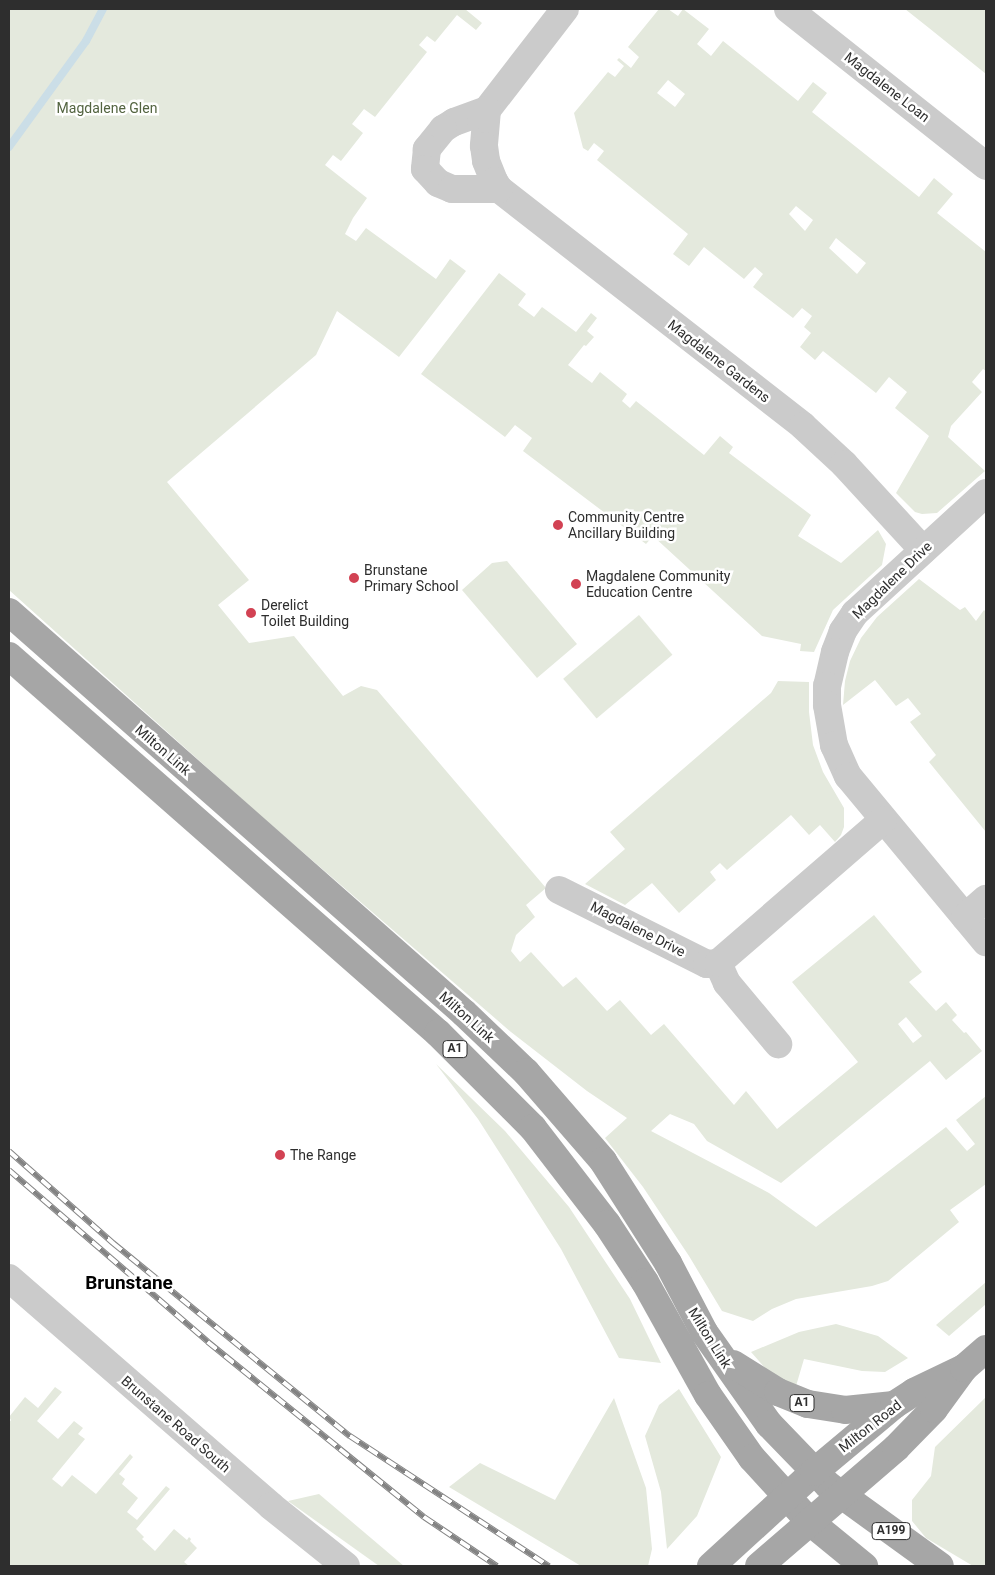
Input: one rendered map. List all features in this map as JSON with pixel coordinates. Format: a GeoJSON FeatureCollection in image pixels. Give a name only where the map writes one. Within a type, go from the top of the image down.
{"type":"FeatureCollection","features":[{"type":"Feature","properties":{"kind":"main road","name":"Milton Link"},"geometry":{"type":"LineString","coordinates":[[9,612],[464,1013],[526,1072],[602,1161],[648,1232],[704,1332],[769,1424],[814,1472],[841,1495]]}},
{"type":"Feature","properties":{"kind":"main road","name":"Milton Link"},"geometry":{"type":"LineString","coordinates":[[9,656],[438,1033],[532,1128],[608,1224],[645,1282],[708,1395],[752,1458],[785,1497],[810,1522],[864,1566]]}},
{"type":"Feature","properties":{"kind":"main road","name":"Milton Road"},"geometry":{"type":"LineString","coordinates":[[841,1495],[896,1448],[934,1409],[964,1368],[986,1349]]}},
{"type":"Feature","properties":{"kind":"main road","name":"A1"},"geometry":{"type":"LineString","coordinates":[[721,1357],[778,1392],[808,1404],[845,1410],[894,1405]]}},
{"type":"Feature","properties":{"kind":"main road","name":"Milton Road"},"geometry":{"type":"LineString","coordinates":[[711,1566],[785,1497],[894,1405],[914,1392],[964,1368]]}},
{"type":"Feature","properties":{"kind":"main road"},"geometry":{"type":"LineString","coordinates":[[873,1517],[870,1499],[874,1479],[896,1448]]}},
{"type":"Feature","properties":{"kind":"main road","name":"A1"},"geometry":{"type":"LineString","coordinates":[[810,1522],[841,1495]]}},
{"type":"Feature","properties":{"kind":"main road","name":"A199"},"geometry":{"type":"LineString","coordinates":[[841,1495],[940,1566]]}},
{"type":"Feature","properties":{"kind":"main road"},"geometry":{"type":"LineString","coordinates":[[759,1566],[810,1522]]}},
{"type":"Feature","properties":{"kind":"street","name":"Magdalene Gardens"},"geometry":{"type":"LineString","coordinates":[[565,9],[487,110],[483,133],[486,160],[499,189],[803,426],[844,464],[923,550]]}},
{"type":"Feature","properties":{"kind":"street","name":"Magdalene Loan"},"geometry":{"type":"LineString","coordinates":[[788,9],[986,166]]}},
{"type":"Feature","properties":{"kind":"street"},"geometry":{"type":"LineString","coordinates":[[487,110],[454,122],[443,129],[427,149],[425,169],[438,184],[452,189],[499,189]]}},
{"type":"Feature","properties":{"kind":"street","name":"Magdalene Drive"},"geometry":{"type":"LineString","coordinates":[[986,493],[855,613],[843,630],[835,652],[827,686],[829,718],[834,745],[841,766],[883,820],[986,942]]}},
{"type":"Feature","properties":{"kind":"street"},"geometry":{"type":"LineString","coordinates":[[778,1044],[727,983],[718,963],[883,820]]}},
{"type":"Feature","properties":{"kind":"street","name":"Magdalene Drive"},"geometry":{"type":"LineString","coordinates":[[559,890],[707,964],[718,963]]}},
{"type":"Feature","properties":{"kind":"street"},"geometry":{"type":"LineString","coordinates":[[965,917],[986,899]]}},
{"type":"Feature","properties":{"kind":"street","name":"Brunstane Road South"},"geometry":{"type":"LineString","coordinates":[[9,1278],[271,1506],[346,1566]]}},
{"type":"Feature","properties":{"kind":"green space","name":"Magdalene Glen"},"geometry":{"type":"Polygon","coordinates":[[[9,9],[465,9],[482,23],[476,30],[457,15],[435,42],[427,36],[419,45],[427,52],[375,117],[364,109],[352,124],[363,133],[341,161],[333,155],[325,165],[367,198],[353,218],[345,234],[356,241],[366,228],[436,279],[450,259],[466,271],[399,357],[337,311],[316,355],[167,482],[249,580],[218,605],[249,643],[294,636],[343,696],[361,686],[377,690],[546,888],[526,905],[535,917],[516,935],[511,951],[520,962],[531,952],[563,987],[576,977],[607,1011],[620,1000],[651,1035],[664,1024],[734,1105],[746,1091],[777,1129],[858,1062],[792,982],[874,915],[922,972],[909,982],[936,1011],[946,1002],[957,1015],[952,1020],[964,1033],[966,1032],[982,1051],[946,1080],[930,1061],[781,1183],[707,1141],[694,1124],[670,1114],[651,1131],[769,1193],[816,1227],[946,1127],[967,1151],[975,1144],[956,1120],[986,1096],[986,1184],[950,1210],[959,1222],[888,1281],[872,1286],[796,1299],[772,1309],[753,1321],[722,1311],[689,1256],[643,1187],[605,1138],[627,1118],[587,1091],[511,1032],[261,816],[9,590],[9,9]],[[906,1017],[898,1024],[913,1043],[922,1036],[906,1017]]]}},
{"type":"Feature","properties":{"kind":"green space"},"geometry":{"type":"Polygon","coordinates":[[[659,9],[668,9],[678,16],[683,9],[709,29],[697,44],[711,56],[723,41],[798,101],[813,82],[827,93],[812,112],[919,197],[934,178],[953,194],[937,213],[986,252],[986,371],[983,369],[972,382],[982,392],[951,426],[948,437],[985,471],[937,513],[922,514],[915,512],[896,493],[929,436],[895,408],[907,392],[889,377],[876,393],[823,351],[815,360],[800,347],[811,333],[804,327],[812,316],[802,308],[793,318],[753,287],[763,274],[755,267],[744,279],[704,247],[689,266],[673,254],[688,234],[597,160],[604,151],[594,143],[588,151],[583,148],[574,113],[608,72],[615,77],[624,66],[617,60],[619,58],[631,68],[639,57],[628,47],[659,9]],[[668,80],[657,93],[675,107],[685,94],[668,80]],[[796,206],[789,214],[805,231],[813,220],[796,206]],[[836,238],[829,248],[857,274],[866,263],[836,238]]]}},
{"type":"Feature","properties":{"kind":"green space"},"geometry":{"type":"Polygon","coordinates":[[[905,9],[986,9],[986,74],[929,28],[905,9]]]}},
{"type":"Feature","properties":{"kind":"green space"},"geometry":{"type":"Polygon","coordinates":[[[499,273],[526,294],[518,305],[534,317],[542,307],[576,332],[591,313],[597,318],[587,331],[594,337],[586,346],[584,345],[568,365],[592,383],[600,372],[627,394],[622,401],[630,408],[636,401],[704,455],[720,436],[733,447],[729,453],[811,515],[798,536],[841,563],[878,530],[886,544],[882,565],[833,610],[814,652],[800,651],[801,644],[762,636],[653,536],[646,544],[523,451],[532,438],[515,425],[505,437],[421,374],[499,273]]]}},
{"type":"Feature","properties":{"kind":"green space"},"geometry":{"type":"Polygon","coordinates":[[[507,561],[577,644],[537,678],[462,590],[492,563],[507,561]]]}},
{"type":"Feature","properties":{"kind":"green space"},"geometry":{"type":"Polygon","coordinates":[[[919,579],[960,610],[965,607],[976,621],[984,610],[986,612],[986,832],[929,762],[936,755],[910,722],[921,714],[908,698],[896,706],[875,680],[843,705],[845,681],[850,661],[861,638],[877,617],[919,579]]]}},
{"type":"Feature","properties":{"kind":"green space"},"geometry":{"type":"Polygon","coordinates":[[[639,615],[672,655],[597,718],[563,679],[639,615]]]}},
{"type":"Feature","properties":{"kind":"green space"},"geometry":{"type":"Polygon","coordinates":[[[778,681],[809,682],[809,712],[813,745],[823,772],[844,808],[844,827],[841,835],[835,842],[820,825],[809,835],[791,815],[727,870],[720,863],[710,872],[716,880],[679,913],[652,883],[625,905],[585,884],[625,849],[610,832],[771,693],[778,681]]]}},
{"type":"Feature","properties":{"kind":"green space"},"geometry":{"type":"Polygon","coordinates":[[[436,1064],[505,1131],[569,1207],[630,1299],[661,1363],[619,1358],[561,1249],[478,1119],[436,1064]]]}},
{"type":"Feature","properties":{"kind":"green space"},"geometry":{"type":"Polygon","coordinates":[[[986,1282],[986,1304],[949,1336],[936,1325],[986,1282]]]}},
{"type":"Feature","properties":{"kind":"green space"},"geometry":{"type":"Polygon","coordinates":[[[836,1324],[878,1336],[908,1358],[885,1372],[862,1371],[804,1359],[796,1386],[767,1370],[751,1352],[799,1332],[836,1324]]]}},
{"type":"Feature","properties":{"kind":"green space"},"geometry":{"type":"Polygon","coordinates":[[[55,1387],[62,1392],[37,1421],[58,1439],[74,1421],[83,1428],[78,1434],[85,1439],[52,1479],[62,1487],[72,1475],[96,1494],[130,1454],[133,1457],[119,1474],[125,1479],[122,1484],[138,1498],[127,1512],[137,1520],[166,1486],[170,1489],[136,1529],[144,1537],[142,1539],[155,1551],[174,1529],[187,1540],[189,1537],[190,1541],[197,1548],[184,1562],[189,1566],[9,1566],[9,1423],[11,1420],[9,1417],[25,1397],[38,1408],[55,1387]]]}},
{"type":"Feature","properties":{"kind":"green space"},"geometry":{"type":"Polygon","coordinates":[[[679,1389],[721,1457],[697,1516],[667,1549],[661,1492],[645,1436],[659,1405],[679,1389]]]}},
{"type":"Feature","properties":{"kind":"green space"},"geometry":{"type":"Polygon","coordinates":[[[986,1397],[986,1566],[973,1566],[926,1538],[912,1521],[912,1500],[931,1476],[935,1447],[986,1397]]]}},
{"type":"Feature","properties":{"kind":"green space"},"geometry":{"type":"Polygon","coordinates":[[[614,1398],[646,1488],[652,1549],[648,1566],[581,1566],[449,1487],[480,1463],[555,1500],[614,1398]]]}},
{"type":"Feature","properties":{"kind":"green space"},"geometry":{"type":"Polygon","coordinates":[[[319,1494],[404,1566],[379,1566],[288,1501],[319,1494]]]}},
{"type":"Feature","properties":{"kind":"waterway"},"geometry":{"type":"LineString","coordinates":[[9,147],[86,41],[103,9]]}},
{"type":"Feature","properties":{"kind":"railway"},"geometry":{"type":"LineString","coordinates":[[9,1151],[113,1243],[350,1436],[549,1566]]}},
{"type":"Feature","properties":{"kind":"railway"},"geometry":{"type":"LineString","coordinates":[[9,1170],[208,1342],[424,1517],[497,1566]]}},
{"type":"Feature","properties":{"kind":"place","name":"Community Centre Ancillary Building"},"geometry":{"type":"Point","coordinates":[558,525]}},
{"type":"Feature","properties":{"kind":"place","name":"Brunstane Primary School"},"geometry":{"type":"Point","coordinates":[354,578]}},
{"type":"Feature","properties":{"kind":"place","name":"Magdalene Community Education Centre"},"geometry":{"type":"Point","coordinates":[576,584]}},
{"type":"Feature","properties":{"kind":"place","name":"Derelict Toilet Building"},"geometry":{"type":"Point","coordinates":[251,613]}},
{"type":"Feature","properties":{"kind":"place","name":"The Range"},"geometry":{"type":"Point","coordinates":[280,1155]}},
{"type":"Feature","properties":{"kind":"district","name":"Brunstane"},"geometry":{"type":"Point","coordinates":[129,1283]}}]}
